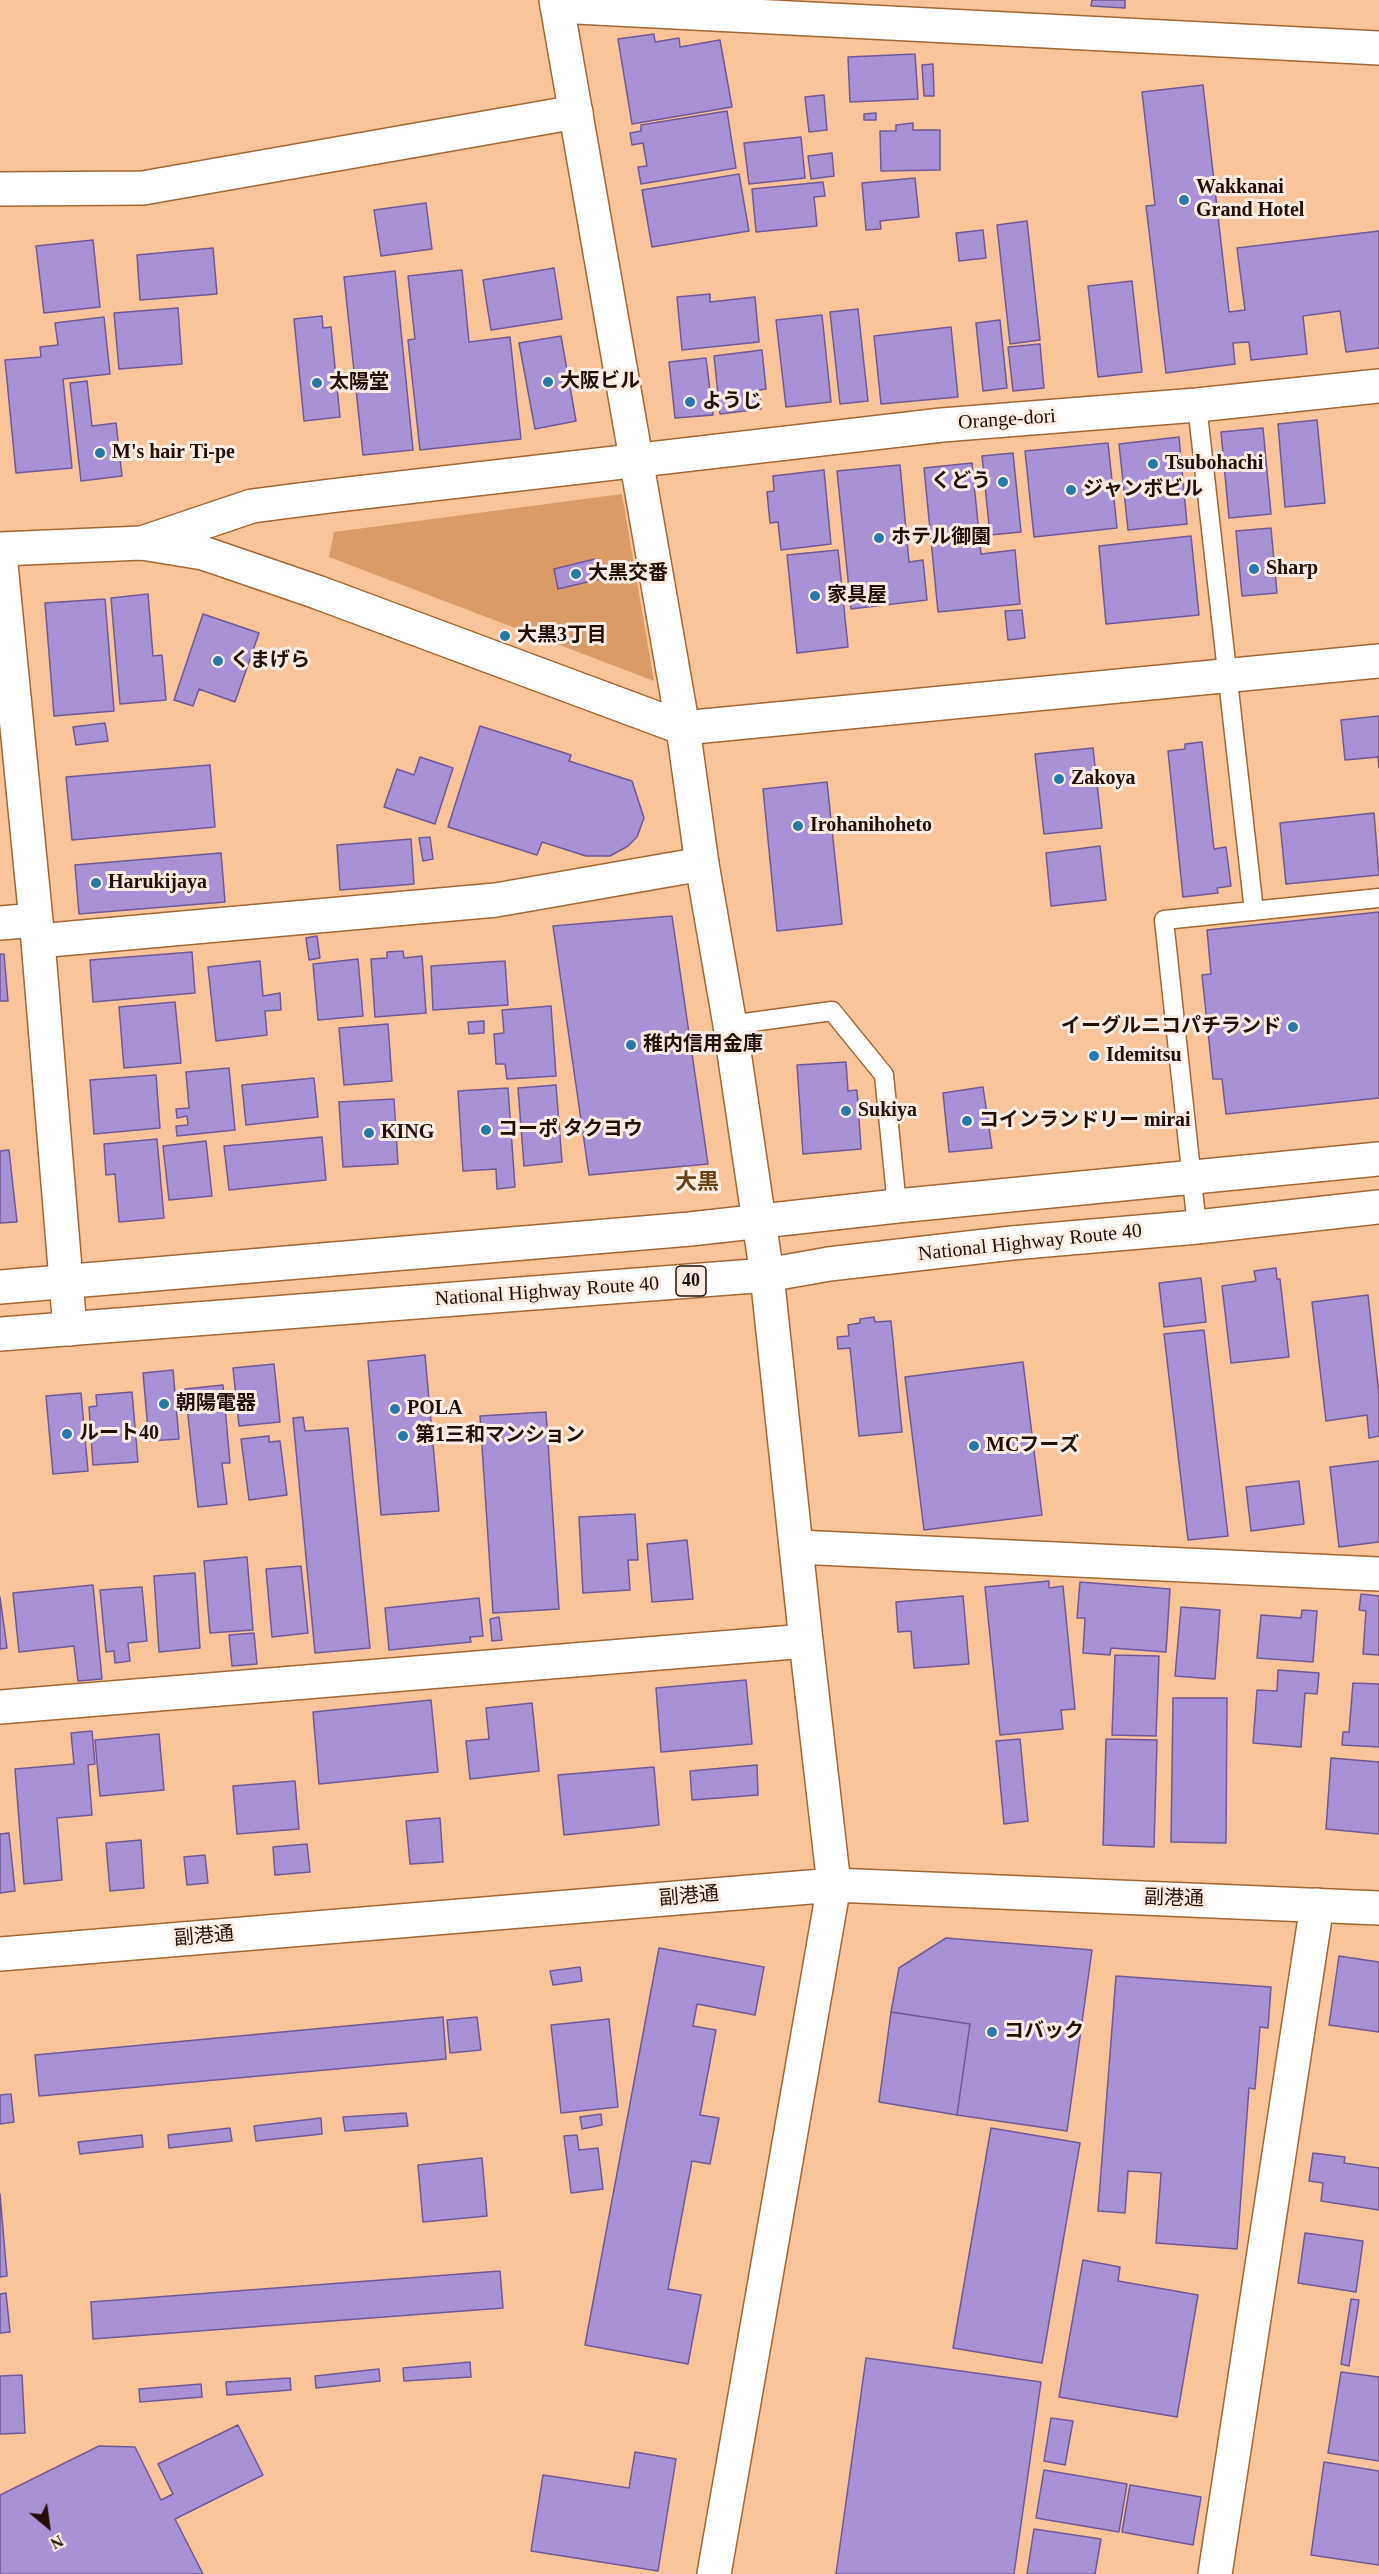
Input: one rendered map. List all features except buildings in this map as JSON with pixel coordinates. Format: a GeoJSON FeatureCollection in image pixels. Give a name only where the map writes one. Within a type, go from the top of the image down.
{"type":"FeatureCollection","features":[{"type":"Feature","properties":{"kind":"main road"},"geometry":{"type":"LineString","coordinates":[[714,2574],[834,1885],[759,1220],[730,1025],[702,864],[683,728],[557,3],[1379,48]]}},
{"type":"Feature","properties":{"kind":"main road"},"geometry":{"type":"LineString","coordinates":[[0,189],[143,188],[576,112]]}},
{"type":"Feature","properties":{"kind":"main road","name":"Orange-dori"},"geometry":{"type":"LineString","coordinates":[[142,543],[252,506],[942,425],[1197,405],[1379,386]]}},
{"type":"Feature","properties":{"kind":"main road"},"geometry":{"type":"LineString","coordinates":[[0,549],[142,543],[203,553],[351,604],[683,728],[1379,662]]}},
{"type":"Feature","properties":{"kind":"main road"},"geometry":{"type":"LineString","coordinates":[[0,554],[36,931],[70,1329]]}},
{"type":"Feature","properties":{"kind":"main road"},"geometry":{"type":"LineString","coordinates":[[0,923],[36,931],[496,900],[702,864]]}},
{"type":"Feature","properties":{"kind":"main road"},"geometry":{"type":"LineString","coordinates":[[0,1287],[690,1229],[759,1220],[1379,1159]]}},
{"type":"Feature","properties":{"kind":"main road","name":"National Highway Route 40"},"geometry":{"type":"LineString","coordinates":[[0,1334],[767,1275],[829,1264],[1000,1244],[1197,1227],[1379,1207]]}},
{"type":"Feature","properties":{"kind":"main road"},"geometry":{"type":"LineString","coordinates":[[797,1547],[1379,1574]]}},
{"type":"Feature","properties":{"kind":"main road"},"geometry":{"type":"LineString","coordinates":[[0,1707],[806,1641]]}},
{"type":"Feature","properties":{"kind":"main road","name":"副港通"},"geometry":{"type":"LineString","coordinates":[[0,1954],[834,1885],[1379,1908]]}},
{"type":"Feature","properties":{"kind":"main road"},"geometry":{"type":"LineString","coordinates":[[1215,2574],[1317,1905]]}},
{"type":"Feature","properties":{"kind":"lane"},"geometry":{"type":"LineString","coordinates":[[1197,405],[1254,911]]}},
{"type":"Feature","properties":{"kind":"lane"},"geometry":{"type":"LineString","coordinates":[[1197,1227],[1164,920],[1379,898]]}},
{"type":"Feature","properties":{"kind":"lane"},"geometry":{"type":"LineString","coordinates":[[730,1025],[832,1011],[884,1075],[897,1206]]}},
{"type":"Feature","properties":{"kind":"shaded area"},"geometry":{"type":"Polygon","coordinates":[[[622,494],[654,681],[329,557],[334,532],[622,494]]]}},
{"type":"Feature","properties":{"kind":"place","name":"Wakkanai Grand Hotel"},"geometry":{"type":"Point","coordinates":[1184,200]}},
{"type":"Feature","properties":{"kind":"place","name":"大阪ビル"},"geometry":{"type":"Point","coordinates":[548,382]}},
{"type":"Feature","properties":{"kind":"place","name":"太陽堂"},"geometry":{"type":"Point","coordinates":[317,383]}},
{"type":"Feature","properties":{"kind":"place","name":"ようじ"},"geometry":{"type":"Point","coordinates":[690,402]}},
{"type":"Feature","properties":{"kind":"place","name":"M's hair Ti-pe"},"geometry":{"type":"Point","coordinates":[100,453]}},
{"type":"Feature","properties":{"kind":"place","name":"Tsubohachi"},"geometry":{"type":"Point","coordinates":[1153,464]}},
{"type":"Feature","properties":{"kind":"place","name":"くどう"},"geometry":{"type":"Point","coordinates":[1003,482]}},
{"type":"Feature","properties":{"kind":"place","name":"ジャンボビル"},"geometry":{"type":"Point","coordinates":[1071,490]}},
{"type":"Feature","properties":{"kind":"place","name":"ホテル御園"},"geometry":{"type":"Point","coordinates":[879,538]}},
{"type":"Feature","properties":{"kind":"place","name":"Sharp"},"geometry":{"type":"Point","coordinates":[1254,569]}},
{"type":"Feature","properties":{"kind":"place","name":"大黒交番"},"geometry":{"type":"Point","coordinates":[576,574]}},
{"type":"Feature","properties":{"kind":"place","name":"家具屋"},"geometry":{"type":"Point","coordinates":[815,596]}},
{"type":"Feature","properties":{"kind":"place","name":"大黒3丁目"},"geometry":{"type":"Point","coordinates":[505,636]}},
{"type":"Feature","properties":{"kind":"place","name":"くまげら"},"geometry":{"type":"Point","coordinates":[218,661]}},
{"type":"Feature","properties":{"kind":"place","name":"Zakoya"},"geometry":{"type":"Point","coordinates":[1059,779]}},
{"type":"Feature","properties":{"kind":"place","name":"Irohanihoheto"},"geometry":{"type":"Point","coordinates":[798,826]}},
{"type":"Feature","properties":{"kind":"place","name":"Harukijaya"},"geometry":{"type":"Point","coordinates":[96,883]}},
{"type":"Feature","properties":{"kind":"place","name":"イーグルニコパチランド"},"geometry":{"type":"Point","coordinates":[1293,1027]}},
{"type":"Feature","properties":{"kind":"place","name":"稚内信用金庫"},"geometry":{"type":"Point","coordinates":[631,1045]}},
{"type":"Feature","properties":{"kind":"place","name":"Idemitsu"},"geometry":{"type":"Point","coordinates":[1094,1056]}},
{"type":"Feature","properties":{"kind":"place","name":"Sukiya"},"geometry":{"type":"Point","coordinates":[846,1111]}},
{"type":"Feature","properties":{"kind":"place","name":"コインランドリー mirai"},"geometry":{"type":"Point","coordinates":[967,1121]}},
{"type":"Feature","properties":{"kind":"place","name":"コーポ タクヨウ"},"geometry":{"type":"Point","coordinates":[486,1130]}},
{"type":"Feature","properties":{"kind":"place","name":"KING"},"geometry":{"type":"Point","coordinates":[369,1133]}},
{"type":"Feature","properties":{"kind":"place","name":"朝陽電器"},"geometry":{"type":"Point","coordinates":[164,1404]}},
{"type":"Feature","properties":{"kind":"place","name":"POLA"},"geometry":{"type":"Point","coordinates":[395,1409]}},
{"type":"Feature","properties":{"kind":"place","name":"ルート40"},"geometry":{"type":"Point","coordinates":[67,1434]}},
{"type":"Feature","properties":{"kind":"place","name":"第1三和マンション"},"geometry":{"type":"Point","coordinates":[403,1436]}},
{"type":"Feature","properties":{"kind":"place","name":"MCフーズ"},"geometry":{"type":"Point","coordinates":[974,1446]}},
{"type":"Feature","properties":{"kind":"place","name":"コバック"},"geometry":{"type":"Point","coordinates":[992,2032]}},
{"type":"Feature","properties":{"kind":"district","name":"大黒"},"geometry":{"type":"Point","coordinates":[697,1183]}}]}
